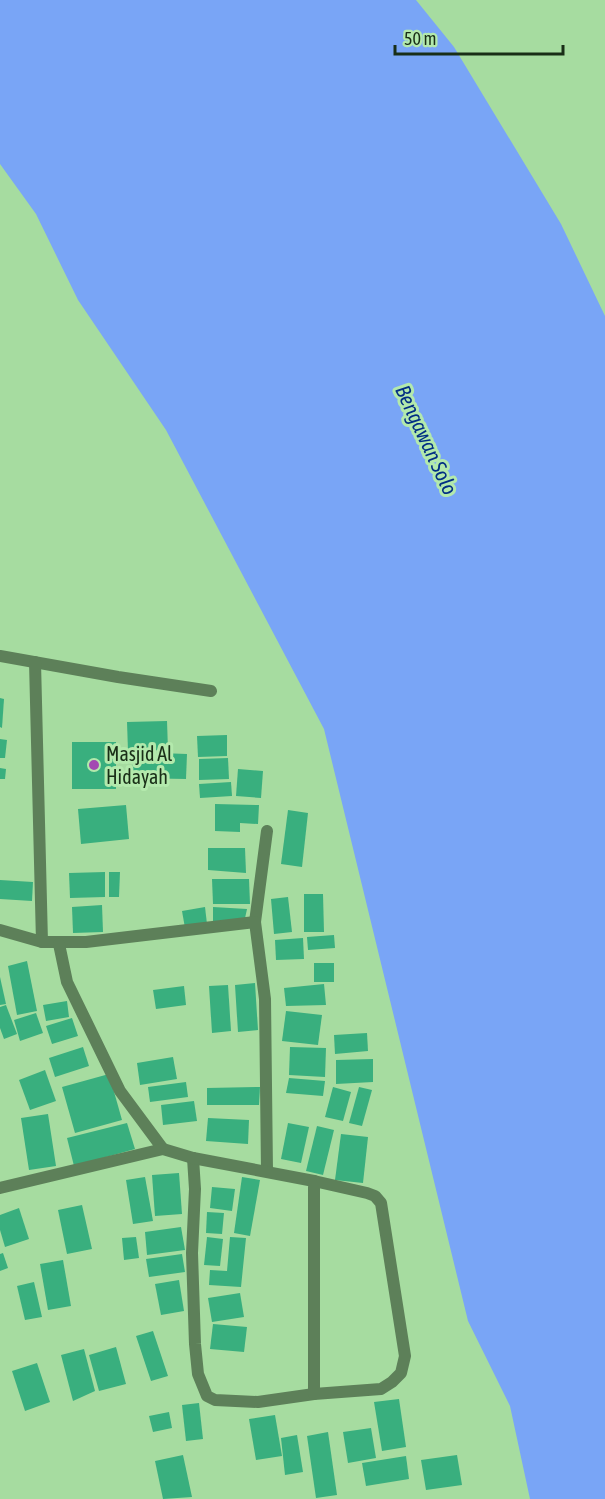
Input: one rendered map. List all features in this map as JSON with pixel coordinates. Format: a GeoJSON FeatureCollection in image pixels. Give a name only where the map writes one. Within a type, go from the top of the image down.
{"type":"FeatureCollection","features":[{"type":"Feature","properties":{"kind":"street"},"geometry":{"type":"LineString","coordinates":[[0,656],[211,691]]}},
{"type":"Feature","properties":{"kind":"street"},"geometry":{"type":"LineString","coordinates":[[35,662],[42,942]]}},
{"type":"Feature","properties":{"kind":"street"},"geometry":{"type":"LineString","coordinates":[[267,831],[255,922],[266,999],[267,1171]]}},
{"type":"Feature","properties":{"kind":"street"},"geometry":{"type":"LineString","coordinates":[[0,930],[42,942],[60,944],[255,922]]}},
{"type":"Feature","properties":{"kind":"street"},"geometry":{"type":"LineString","coordinates":[[60,944],[67,982],[115,1082],[163,1149]]}},
{"type":"Feature","properties":{"kind":"street"},"geometry":{"type":"LineString","coordinates":[[0,1188],[163,1149],[193,1158],[267,1171],[375,1196],[381,1203],[384,1213],[405,1356],[401,1373],[392,1382],[381,1389],[314,1394],[258,1402],[215,1400],[207,1396],[198,1374],[195,1344],[192,1253],[195,1189],[193,1158]]}},
{"type":"Feature","properties":{"kind":"street"},"geometry":{"type":"LineString","coordinates":[[314,1181],[314,1394]]}},
{"type":"Feature","properties":{"kind":"water","name":"Bengawan Solo"},"geometry":{"type":"Polygon","coordinates":[[[0,0],[416,0],[454,47],[561,224],[605,316],[605,1499],[530,1499],[510,1406],[468,1321],[324,729],[166,430],[78,300],[36,214],[0,164],[0,0]]]}},
{"type":"Feature","properties":{"kind":"building"},"geometry":{"type":"Polygon","coordinates":[[[0,698],[4,699],[2,728],[0,727],[0,698]]]}},
{"type":"Feature","properties":{"kind":"building"},"geometry":{"type":"Polygon","coordinates":[[[167,721],[168,750],[128,751],[127,722],[167,721]]]}},
{"type":"Feature","properties":{"kind":"building"},"geometry":{"type":"Polygon","coordinates":[[[227,735],[227,756],[198,757],[197,736],[227,735]]]}},
{"type":"Feature","properties":{"kind":"building"},"geometry":{"type":"Polygon","coordinates":[[[0,739],[7,740],[5,758],[0,758],[0,739]]]}},
{"type":"Feature","properties":{"kind":"building","name":"Masjid Al Hidayah"},"geometry":{"type":"Polygon","coordinates":[[[72,742],[116,742],[116,789],[72,789],[72,742]]]}},
{"type":"Feature","properties":{"kind":"building"},"geometry":{"type":"Polygon","coordinates":[[[133,752],[187,754],[186,779],[132,778],[133,752]]]}},
{"type":"Feature","properties":{"kind":"building"},"geometry":{"type":"Polygon","coordinates":[[[228,758],[229,779],[199,780],[199,759],[228,758]]]}},
{"type":"Feature","properties":{"kind":"building"},"geometry":{"type":"Polygon","coordinates":[[[0,768],[6,769],[5,779],[0,779],[0,768]]]}},
{"type":"Feature","properties":{"kind":"building"},"geometry":{"type":"Polygon","coordinates":[[[238,769],[263,771],[261,798],[236,796],[238,769]]]}},
{"type":"Feature","properties":{"kind":"building"},"geometry":{"type":"Polygon","coordinates":[[[231,782],[232,796],[200,798],[199,784],[231,782]]]}},
{"type":"Feature","properties":{"kind":"building"},"geometry":{"type":"Polygon","coordinates":[[[215,804],[259,805],[258,824],[240,823],[240,832],[215,831],[215,804]]]}},
{"type":"Feature","properties":{"kind":"building"},"geometry":{"type":"Polygon","coordinates":[[[126,805],[129,839],[81,844],[78,809],[126,805]]]}},
{"type":"Feature","properties":{"kind":"building"},"geometry":{"type":"Polygon","coordinates":[[[288,810],[308,813],[302,867],[281,864],[288,810]]]}},
{"type":"Feature","properties":{"kind":"building"},"geometry":{"type":"Polygon","coordinates":[[[208,848],[245,848],[246,873],[208,870],[208,848]]]}},
{"type":"Feature","properties":{"kind":"building"},"geometry":{"type":"Polygon","coordinates":[[[105,872],[105,897],[70,898],[69,873],[105,872]]]}},
{"type":"Feature","properties":{"kind":"building"},"geometry":{"type":"Polygon","coordinates":[[[109,872],[120,872],[119,897],[109,897],[109,872]]]}},
{"type":"Feature","properties":{"kind":"building"},"geometry":{"type":"Polygon","coordinates":[[[212,879],[249,879],[250,904],[213,904],[212,879]]]}},
{"type":"Feature","properties":{"kind":"building"},"geometry":{"type":"Polygon","coordinates":[[[0,880],[33,882],[32,901],[0,899],[0,880]]]}},
{"type":"Feature","properties":{"kind":"building"},"geometry":{"type":"Polygon","coordinates":[[[304,894],[323,894],[324,932],[304,932],[304,894]]]}},
{"type":"Feature","properties":{"kind":"building"},"geometry":{"type":"Polygon","coordinates":[[[288,897],[292,932],[274,934],[271,899],[288,897]]]}},
{"type":"Feature","properties":{"kind":"building"},"geometry":{"type":"Polygon","coordinates":[[[102,905],[103,932],[73,933],[72,907],[102,905]]]}},
{"type":"Feature","properties":{"kind":"building"},"geometry":{"type":"Polygon","coordinates":[[[205,907],[207,924],[185,928],[182,911],[205,907]]]}},
{"type":"Feature","properties":{"kind":"building"},"geometry":{"type":"Polygon","coordinates":[[[213,907],[247,909],[244,923],[213,921],[213,907]]]}},
{"type":"Feature","properties":{"kind":"building"},"geometry":{"type":"Polygon","coordinates":[[[334,935],[335,948],[308,950],[307,937],[334,935]]]}},
{"type":"Feature","properties":{"kind":"building"},"geometry":{"type":"Polygon","coordinates":[[[303,938],[304,959],[276,960],[275,940],[303,938]]]}},
{"type":"Feature","properties":{"kind":"building"},"geometry":{"type":"Polygon","coordinates":[[[27,961],[37,1011],[17,1015],[8,966],[27,961]]]}},
{"type":"Feature","properties":{"kind":"building"},"geometry":{"type":"Polygon","coordinates":[[[314,963],[334,963],[334,982],[314,982],[314,963]]]}},
{"type":"Feature","properties":{"kind":"building"},"geometry":{"type":"Polygon","coordinates":[[[0,977],[6,1004],[0,1005],[0,977]]]}},
{"type":"Feature","properties":{"kind":"building"},"geometry":{"type":"Polygon","coordinates":[[[255,983],[258,1030],[238,1032],[235,985],[255,983]]]}},
{"type":"Feature","properties":{"kind":"building"},"geometry":{"type":"Polygon","coordinates":[[[324,984],[326,1005],[286,1006],[284,988],[324,984]]]}},
{"type":"Feature","properties":{"kind":"building"},"geometry":{"type":"Polygon","coordinates":[[[228,985],[231,1031],[212,1033],[209,986],[228,985]]]}},
{"type":"Feature","properties":{"kind":"building"},"geometry":{"type":"Polygon","coordinates":[[[184,986],[186,1005],[156,1009],[153,990],[184,986]]]}},
{"type":"Feature","properties":{"kind":"building"},"geometry":{"type":"Polygon","coordinates":[[[67,1001],[69,1017],[46,1021],[43,1005],[67,1001]]]}},
{"type":"Feature","properties":{"kind":"building"},"geometry":{"type":"Polygon","coordinates":[[[6,1005],[17,1034],[4,1039],[0,1028],[0,1007],[6,1005]]]}},
{"type":"Feature","properties":{"kind":"building"},"geometry":{"type":"Polygon","coordinates":[[[286,1011],[322,1015],[318,1045],[282,1041],[286,1011]]]}},
{"type":"Feature","properties":{"kind":"building"},"geometry":{"type":"Polygon","coordinates":[[[36,1013],[43,1033],[20,1041],[14,1020],[36,1013]]]}},
{"type":"Feature","properties":{"kind":"building"},"geometry":{"type":"Polygon","coordinates":[[[72,1018],[78,1036],[52,1044],[46,1026],[72,1018]]]}},
{"type":"Feature","properties":{"kind":"building"},"geometry":{"type":"Polygon","coordinates":[[[367,1033],[368,1051],[335,1054],[334,1035],[367,1033]]]}},
{"type":"Feature","properties":{"kind":"building"},"geometry":{"type":"Polygon","coordinates":[[[83,1047],[89,1066],[55,1077],[49,1058],[83,1047]]]}},
{"type":"Feature","properties":{"kind":"building"},"geometry":{"type":"Polygon","coordinates":[[[290,1047],[326,1048],[325,1077],[289,1075],[290,1047]]]}},
{"type":"Feature","properties":{"kind":"building"},"geometry":{"type":"Polygon","coordinates":[[[173,1057],[177,1079],[140,1085],[137,1063],[173,1057]]]}},
{"type":"Feature","properties":{"kind":"building"},"geometry":{"type":"Polygon","coordinates":[[[373,1059],[373,1082],[336,1084],[336,1060],[373,1059]]]}},
{"type":"Feature","properties":{"kind":"building"},"geometry":{"type":"Polygon","coordinates":[[[45,1070],[56,1101],[30,1110],[19,1080],[45,1070]]]}},
{"type":"Feature","properties":{"kind":"building"},"geometry":{"type":"Polygon","coordinates":[[[109,1074],[122,1120],[75,1133],[62,1087],[109,1074]]]}},
{"type":"Feature","properties":{"kind":"building"},"geometry":{"type":"Polygon","coordinates":[[[289,1078],[325,1081],[323,1096],[286,1093],[289,1078]]]}},
{"type":"Feature","properties":{"kind":"building"},"geometry":{"type":"Polygon","coordinates":[[[186,1082],[188,1097],[150,1102],[148,1087],[186,1082]]]}},
{"type":"Feature","properties":{"kind":"building"},"geometry":{"type":"Polygon","coordinates":[[[260,1087],[259,1105],[207,1105],[207,1088],[260,1087]]]}},
{"type":"Feature","properties":{"kind":"building"},"geometry":{"type":"Polygon","coordinates":[[[333,1087],[351,1092],[343,1121],[325,1117],[333,1087]]]}},
{"type":"Feature","properties":{"kind":"building"},"geometry":{"type":"Polygon","coordinates":[[[359,1087],[372,1090],[362,1126],[349,1123],[359,1087]]]}},
{"type":"Feature","properties":{"kind":"building"},"geometry":{"type":"Polygon","coordinates":[[[194,1101],[197,1121],[163,1125],[161,1105],[194,1101]]]}},
{"type":"Feature","properties":{"kind":"building"},"geometry":{"type":"Polygon","coordinates":[[[48,1114],[56,1166],[29,1170],[21,1118],[48,1114]]]}},
{"type":"Feature","properties":{"kind":"building"},"geometry":{"type":"Polygon","coordinates":[[[208,1118],[249,1120],[248,1144],[206,1141],[208,1118]]]}},
{"type":"Feature","properties":{"kind":"building"},"geometry":{"type":"Polygon","coordinates":[[[127,1123],[135,1149],[74,1166],[67,1138],[127,1123]]]}},
{"type":"Feature","properties":{"kind":"building"},"geometry":{"type":"Polygon","coordinates":[[[288,1123],[309,1127],[301,1163],[281,1159],[288,1123]]]}},
{"type":"Feature","properties":{"kind":"building"},"geometry":{"type":"Polygon","coordinates":[[[317,1126],[334,1130],[323,1175],[306,1171],[317,1126]]]}},
{"type":"Feature","properties":{"kind":"building"},"geometry":{"type":"Polygon","coordinates":[[[341,1134],[368,1137],[363,1183],[335,1180],[341,1134]]]}},
{"type":"Feature","properties":{"kind":"building"},"geometry":{"type":"Polygon","coordinates":[[[179,1173],[182,1214],[155,1216],[152,1175],[179,1173]]]}},
{"type":"Feature","properties":{"kind":"building"},"geometry":{"type":"Polygon","coordinates":[[[145,1177],[153,1221],[133,1224],[126,1180],[145,1177]]]}},
{"type":"Feature","properties":{"kind":"building"},"geometry":{"type":"Polygon","coordinates":[[[242,1177],[260,1180],[250,1236],[234,1233],[242,1177]]]}},
{"type":"Feature","properties":{"kind":"building"},"geometry":{"type":"Polygon","coordinates":[[[212,1187],[235,1189],[232,1211],[210,1208],[212,1187]]]}},
{"type":"Feature","properties":{"kind":"building"},"geometry":{"type":"Polygon","coordinates":[[[82,1205],[92,1249],[67,1254],[58,1210],[82,1205]]]}},
{"type":"Feature","properties":{"kind":"building"},"geometry":{"type":"Polygon","coordinates":[[[19,1208],[29,1239],[5,1247],[0,1230],[0,1215],[19,1208]]]}},
{"type":"Feature","properties":{"kind":"building"},"geometry":{"type":"Polygon","coordinates":[[[207,1212],[224,1213],[222,1234],[206,1233],[207,1212]]]}},
{"type":"Feature","properties":{"kind":"building"},"geometry":{"type":"Polygon","coordinates":[[[181,1227],[185,1250],[147,1255],[145,1232],[181,1227]]]}},
{"type":"Feature","properties":{"kind":"building"},"geometry":{"type":"Polygon","coordinates":[[[136,1237],[139,1258],[124,1260],[122,1238],[136,1237]]]}},
{"type":"Feature","properties":{"kind":"building"},"geometry":{"type":"Polygon","coordinates":[[[207,1237],[223,1239],[220,1266],[204,1265],[207,1237]]]}},
{"type":"Feature","properties":{"kind":"building"},"geometry":{"type":"Polygon","coordinates":[[[230,1237],[246,1238],[241,1287],[209,1285],[210,1270],[227,1271],[230,1237]]]}},
{"type":"Feature","properties":{"kind":"building"},"geometry":{"type":"Polygon","coordinates":[[[3,1253],[8,1268],[0,1271],[0,1254],[3,1253]]]}},
{"type":"Feature","properties":{"kind":"building"},"geometry":{"type":"Polygon","coordinates":[[[182,1254],[185,1272],[149,1277],[146,1259],[182,1254]]]}},
{"type":"Feature","properties":{"kind":"building"},"geometry":{"type":"Polygon","coordinates":[[[63,1260],[71,1306],[48,1310],[40,1264],[63,1260]]]}},
{"type":"Feature","properties":{"kind":"building"},"geometry":{"type":"Polygon","coordinates":[[[179,1280],[184,1311],[161,1315],[155,1284],[179,1280]]]}},
{"type":"Feature","properties":{"kind":"building"},"geometry":{"type":"Polygon","coordinates":[[[34,1282],[42,1317],[25,1320],[17,1286],[34,1282]]]}},
{"type":"Feature","properties":{"kind":"building"},"geometry":{"type":"Polygon","coordinates":[[[240,1293],[244,1317],[212,1322],[208,1298],[240,1293]]]}},
{"type":"Feature","properties":{"kind":"building"},"geometry":{"type":"Polygon","coordinates":[[[213,1324],[247,1327],[244,1352],[210,1349],[213,1324]]]}},
{"type":"Feature","properties":{"kind":"building"},"geometry":{"type":"Polygon","coordinates":[[[153,1331],[168,1376],[151,1381],[136,1336],[153,1331]]]}},
{"type":"Feature","properties":{"kind":"building"},"geometry":{"type":"Polygon","coordinates":[[[116,1347],[126,1384],[99,1391],[89,1355],[116,1347]]]}},
{"type":"Feature","properties":{"kind":"building"},"geometry":{"type":"Polygon","coordinates":[[[84,1349],[95,1391],[73,1401],[61,1355],[84,1349]]]}},
{"type":"Feature","properties":{"kind":"building"},"geometry":{"type":"Polygon","coordinates":[[[37,1363],[50,1402],[25,1411],[12,1371],[37,1363]]]}},
{"type":"Feature","properties":{"kind":"building"},"geometry":{"type":"Polygon","coordinates":[[[399,1399],[406,1447],[382,1451],[374,1402],[399,1399]]]}},
{"type":"Feature","properties":{"kind":"building"},"geometry":{"type":"Polygon","coordinates":[[[199,1403],[203,1439],[186,1441],[182,1405],[199,1403]]]}},
{"type":"Feature","properties":{"kind":"building"},"geometry":{"type":"Polygon","coordinates":[[[169,1412],[172,1428],[153,1432],[149,1416],[169,1412]]]}},
{"type":"Feature","properties":{"kind":"building"},"geometry":{"type":"Polygon","coordinates":[[[275,1415],[282,1456],[256,1460],[249,1419],[275,1415]]]}},
{"type":"Feature","properties":{"kind":"building"},"geometry":{"type":"Polygon","coordinates":[[[371,1428],[376,1458],[348,1463],[343,1432],[371,1428]]]}},
{"type":"Feature","properties":{"kind":"building"},"geometry":{"type":"Polygon","coordinates":[[[328,1432],[337,1495],[316,1498],[307,1436],[328,1432]]]}},
{"type":"Feature","properties":{"kind":"building"},"geometry":{"type":"Polygon","coordinates":[[[297,1435],[303,1472],[285,1475],[281,1438],[297,1435]]]}},
{"type":"Feature","properties":{"kind":"building"},"geometry":{"type":"Polygon","coordinates":[[[183,1455],[192,1497],[163,1499],[155,1461],[183,1455]]]}},
{"type":"Feature","properties":{"kind":"building"},"geometry":{"type":"Polygon","coordinates":[[[457,1455],[462,1485],[426,1490],[421,1460],[457,1455]]]}},
{"type":"Feature","properties":{"kind":"building"},"geometry":{"type":"Polygon","coordinates":[[[406,1456],[409,1479],[366,1486],[362,1463],[406,1456]]]}},
{"type":"Feature","properties":{"kind":"place","name":"Masjid Al Hidayah"},"geometry":{"type":"Point","coordinates":[94,765]}}]}
